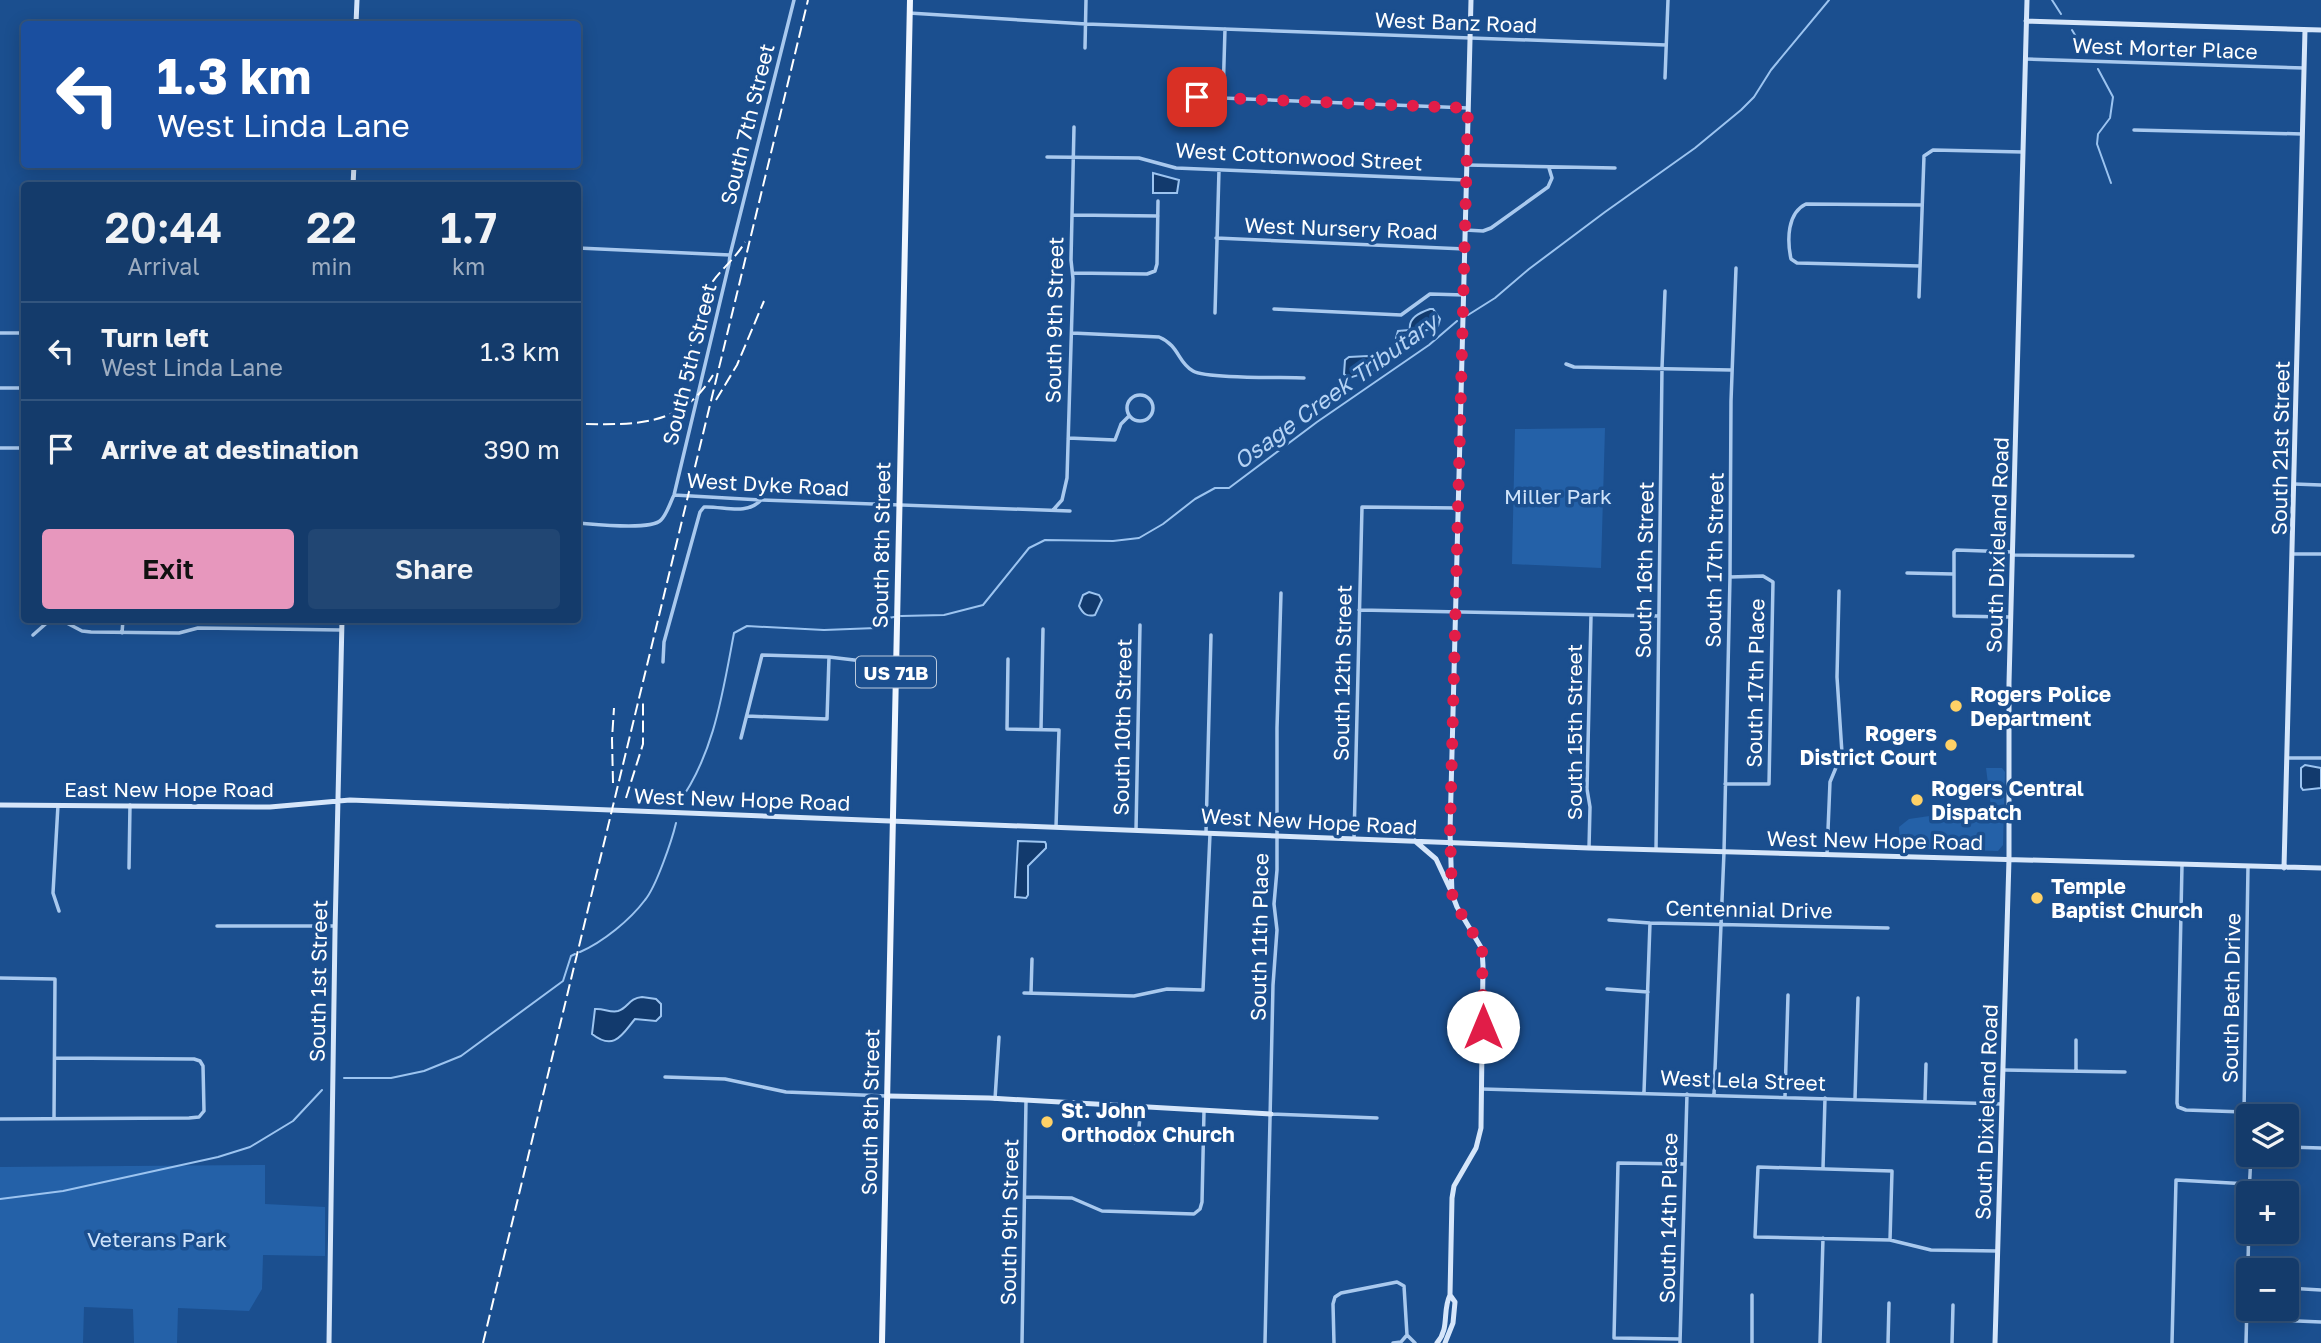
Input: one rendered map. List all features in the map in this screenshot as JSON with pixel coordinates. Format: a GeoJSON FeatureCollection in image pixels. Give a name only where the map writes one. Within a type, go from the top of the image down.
{"type":"FeatureCollection","features":[{"type":"Feature","properties":{"kind":"main road","name":"South 8th Street"},"geometry":{"type":"LineString","coordinates":[[883,1343],[909,0]]}},
{"type":"Feature","properties":{"kind":"street"},"geometry":{"type":"LineString","coordinates":[[356,21],[357,0]]}},
{"type":"Feature","properties":{"kind":"street","name":"South 7th Street"},"geometry":{"type":"LineString","coordinates":[[730,255],[794,0]]}},
{"type":"Feature","properties":{"kind":"street"},"geometry":{"type":"LineString","coordinates":[[1085,48],[1086,0]]}},
{"type":"Feature","properties":{"kind":"street"},"geometry":{"type":"LineString","coordinates":[[1452,894],[1451,789],[1471,0]]}},
{"type":"Feature","properties":{"kind":"street"},"geometry":{"type":"LineString","coordinates":[[1665,78],[1668,0]]}},
{"type":"Feature","properties":{"kind":"street","name":"South Dixieland Road"},"geometry":{"type":"LineString","coordinates":[[1996,1343],[2009,859],[2012,553],[2027,0]]}},
{"type":"Feature","properties":{"kind":"street","name":"West Banz Road"},"geometry":{"type":"LineString","coordinates":[[909,13],[1086,24],[1666,45]]}},
{"type":"Feature","properties":{"kind":"street"},"geometry":{"type":"LineString","coordinates":[[2026,21],[2321,30]]}},
{"type":"Feature","properties":{"kind":"street"},"geometry":{"type":"LineString","coordinates":[[1223,96],[1225,29]]}},
{"type":"Feature","properties":{"kind":"street","name":"South 21st Street"},"geometry":{"type":"LineString","coordinates":[[2284,867],[2305,30]]}},
{"type":"Feature","properties":{"kind":"street","name":"West Morter Place"},"geometry":{"type":"LineString","coordinates":[[2025,59],[2304,68]]}},
{"type":"Feature","properties":{"kind":"street"},"geometry":{"type":"LineString","coordinates":[[1197,97],[1468,108]]}},
{"type":"Feature","properties":{"kind":"street","name":"South 9th Street"},"geometry":{"type":"LineString","coordinates":[[1054,509],[1062,500],[1067,478],[1072,333],[1073,127]]}},
{"type":"Feature","properties":{"kind":"street"},"geometry":{"type":"LineString","coordinates":[[2134,130],[2302,134]]}},
{"type":"Feature","properties":{"kind":"street"},"geometry":{"type":"LineString","coordinates":[[1919,298],[1923,160],[1927,152],[2024,152]]}},
{"type":"Feature","properties":{"kind":"street","name":"West Cottonwood Street"},"geometry":{"type":"LineString","coordinates":[[1047,157],[1139,158],[1167,167],[1467,180]]}},
{"type":"Feature","properties":{"kind":"street"},"geometry":{"type":"LineString","coordinates":[[1467,165],[1615,167]]}},
{"type":"Feature","properties":{"kind":"street","name":"West Nursery Road"},"geometry":{"type":"LineString","coordinates":[[1465,230],[1483,231],[1491,228],[1548,187],[1552,178],[1549,167]]}},
{"type":"Feature","properties":{"kind":"street"},"geometry":{"type":"LineString","coordinates":[[1215,313],[1219,170]]}},
{"type":"Feature","properties":{"kind":"street"},"geometry":{"type":"LineString","coordinates":[[1073,273],[1147,274],[1155,271],[1158,201]]}},
{"type":"Feature","properties":{"kind":"street"},"geometry":{"type":"LineString","coordinates":[[1920,266],[1797,263],[1791,259],[1791,222],[1802,206],[1811,203],[1921,205]]}},
{"type":"Feature","properties":{"kind":"street"},"geometry":{"type":"LineString","coordinates":[[1072,215],[1158,216]]}},
{"type":"Feature","properties":{"kind":"street","name":"West Nursery Road"},"geometry":{"type":"LineString","coordinates":[[1216,239],[1465,248]]}},
{"type":"Feature","properties":{"kind":"street"},"geometry":{"type":"LineString","coordinates":[[581,248],[730,255]]}},
{"type":"Feature","properties":{"kind":"street","name":"South 5th Street"},"geometry":{"type":"LineString","coordinates":[[581,523],[636,526],[657,523],[662,519],[674,495],[730,255]]}},
{"type":"Feature","properties":{"kind":"street","name":"South 17th Street"},"geometry":{"type":"LineString","coordinates":[[1724,852],[1732,370],[1737,268]]}},
{"type":"Feature","properties":{"kind":"street","name":"South 16th Street"},"geometry":{"type":"LineString","coordinates":[[1656,850],[1665,291]]}},
{"type":"Feature","properties":{"kind":"street"},"geometry":{"type":"LineString","coordinates":[[1274,309],[1401,315],[1430,294],[1464,295]]}},
{"type":"Feature","properties":{"kind":"street"},"geometry":{"type":"LineString","coordinates":[[0,333],[21,333]]}},
{"type":"Feature","properties":{"kind":"street"},"geometry":{"type":"LineString","coordinates":[[1072,333],[1159,337],[1170,342],[1184,364],[1201,374],[1304,378]]}},
{"type":"Feature","properties":{"kind":"street"},"geometry":{"type":"LineString","coordinates":[[1566,364],[1574,367],[1732,370]]}},
{"type":"Feature","properties":{"kind":"street"},"geometry":{"type":"LineString","coordinates":[[0,388],[21,388]]}},
{"type":"Feature","properties":{"kind":"street"},"geometry":{"type":"LineString","coordinates":[[1142,395],[1149,399],[1152,411],[1147,419],[1136,420],[1129,416],[1127,405],[1132,398],[1142,395]]}},
{"type":"Feature","properties":{"kind":"street"},"geometry":{"type":"LineString","coordinates":[[1068,438],[1115,440],[1121,424],[1129,416]]}},
{"type":"Feature","properties":{"kind":"street"},"geometry":{"type":"LineString","coordinates":[[0,448],[21,448]]}},
{"type":"Feature","properties":{"kind":"street"},"geometry":{"type":"LineString","coordinates":[[2294,484],[2321,485]]}},
{"type":"Feature","properties":{"kind":"street","name":"West Dyke Road"},"geometry":{"type":"LineString","coordinates":[[674,495],[1070,511]]}},
{"type":"Feature","properties":{"kind":"street"},"geometry":{"type":"LineString","coordinates":[[663,662],[664,642],[700,512],[704,507],[746,509],[754,507],[761,500]]}},
{"type":"Feature","properties":{"kind":"street","name":"South 12th Street"},"geometry":{"type":"LineString","coordinates":[[1353,839],[1362,507],[1458,508]]}},
{"type":"Feature","properties":{"kind":"street"},"geometry":{"type":"LineString","coordinates":[[2011,617],[1954,616],[1953,574],[1956,550],[2133,556]]}},
{"type":"Feature","properties":{"kind":"street"},"geometry":{"type":"LineString","coordinates":[[2293,554],[2321,554]]}},
{"type":"Feature","properties":{"kind":"street"},"geometry":{"type":"LineString","coordinates":[[1907,573],[1953,574]]}},
{"type":"Feature","properties":{"kind":"street","name":"South 17th Place"},"geometry":{"type":"LineString","coordinates":[[1725,784],[1769,784],[1773,582],[1763,576],[1730,577]]}},
{"type":"Feature","properties":{"kind":"street"},"geometry":{"type":"LineString","coordinates":[[1827,854],[1830,782],[1842,753],[1837,677],[1839,591]]}},
{"type":"Feature","properties":{"kind":"street","name":"South 11th Place"},"geometry":{"type":"LineString","coordinates":[[1265,1343],[1273,985],[1277,930],[1273,904],[1277,870],[1276,728],[1281,593]]}},
{"type":"Feature","properties":{"kind":"street"},"geometry":{"type":"LineString","coordinates":[[1359,610],[1659,616]]}},
{"type":"Feature","properties":{"kind":"street","name":"South 15th Street"},"geometry":{"type":"LineString","coordinates":[[1589,848],[1590,807],[1587,789],[1591,616]]}},
{"type":"Feature","properties":{"kind":"street"},"geometry":{"type":"LineString","coordinates":[[33,635],[47,623]]}},
{"type":"Feature","properties":{"kind":"street"},"geometry":{"type":"LineString","coordinates":[[66,623],[82,631],[122,633],[179,633],[198,628],[342,630]]}},
{"type":"Feature","properties":{"kind":"street"},"geometry":{"type":"LineString","coordinates":[[122,633],[123,623]]}},
{"type":"Feature","properties":{"kind":"street","name":"South 1st Street"},"geometry":{"type":"LineString","coordinates":[[329,1343],[342,623]]}},
{"type":"Feature","properties":{"kind":"street","name":"South 10th Street"},"geometry":{"type":"LineString","coordinates":[[1136,830],[1140,625]]}},
{"type":"Feature","properties":{"kind":"street"},"geometry":{"type":"LineString","coordinates":[[1041,729],[1043,629]]}},
{"type":"Feature","properties":{"kind":"street"},"geometry":{"type":"LineString","coordinates":[[1024,993],[1134,996],[1167,989],[1203,990],[1211,635]]}},
{"type":"Feature","properties":{"kind":"street"},"geometry":{"type":"LineString","coordinates":[[741,738],[761,655],[829,657],[896,664]]}},
{"type":"Feature","properties":{"kind":"street"},"geometry":{"type":"LineString","coordinates":[[747,716],[827,719],[829,657]]}},
{"type":"Feature","properties":{"kind":"street"},"geometry":{"type":"LineString","coordinates":[[1009,659],[1007,729],[1059,730],[1056,827]]}},
{"type":"Feature","properties":{"kind":"street"},"geometry":{"type":"LineString","coordinates":[[2288,758],[2321,758]]}},
{"type":"Feature","properties":{"kind":"street","name":"West New Hope Road"},"geometry":{"type":"LineString","coordinates":[[338,801],[1589,848],[2321,869]]}},
{"type":"Feature","properties":{"kind":"street","name":"East New Hope Road"},"geometry":{"type":"LineString","coordinates":[[0,805],[270,807],[338,801]]}},
{"type":"Feature","properties":{"kind":"street"},"geometry":{"type":"LineString","coordinates":[[58,805],[53,893],[59,911]]}},
{"type":"Feature","properties":{"kind":"street"},"geometry":{"type":"LineString","coordinates":[[129,868],[130,805]]}},
{"type":"Feature","properties":{"kind":"street"},"geometry":{"type":"LineString","coordinates":[[1415,841],[1434,856],[1457,907],[1482,948],[1482,1089],[1479,1138],[1473,1155],[1454,1186],[1450,1295],[1447,1300],[1446,1324],[1437,1343]]}},
{"type":"Feature","properties":{"kind":"street"},"geometry":{"type":"LineString","coordinates":[[1714,1094],[1724,852]]}},
{"type":"Feature","properties":{"kind":"street"},"geometry":{"type":"LineString","coordinates":[[2182,865],[2177,1103],[2178,1107],[2186,1110],[2236,1112]]}},
{"type":"Feature","properties":{"kind":"street","name":"South Beth Drive"},"geometry":{"type":"LineString","coordinates":[[2245,1104],[2249,866]]}},
{"type":"Feature","properties":{"kind":"street","name":"Centennial Drive"},"geometry":{"type":"LineString","coordinates":[[1609,920],[1888,928]]}},
{"type":"Feature","properties":{"kind":"street"},"geometry":{"type":"LineString","coordinates":[[1644,1093],[1650,923]]}},
{"type":"Feature","properties":{"kind":"street"},"geometry":{"type":"LineString","coordinates":[[217,926],[335,926]]}},
{"type":"Feature","properties":{"kind":"street"},"geometry":{"type":"LineString","coordinates":[[1031,993],[1032,959]]}},
{"type":"Feature","properties":{"kind":"street"},"geometry":{"type":"LineString","coordinates":[[0,978],[55,979],[54,1119]]}},
{"type":"Feature","properties":{"kind":"street"},"geometry":{"type":"LineString","coordinates":[[1607,989],[1648,992]]}},
{"type":"Feature","properties":{"kind":"street"},"geometry":{"type":"LineString","coordinates":[[1785,1097],[1788,995]]}},
{"type":"Feature","properties":{"kind":"street"},"geometry":{"type":"LineString","coordinates":[[1855,1098],[1858,998]]}},
{"type":"Feature","properties":{"kind":"street"},"geometry":{"type":"LineString","coordinates":[[995,1099],[999,1037]]}},
{"type":"Feature","properties":{"kind":"street"},"geometry":{"type":"LineString","coordinates":[[2076,1040],[2076,1071]]}},
{"type":"Feature","properties":{"kind":"street"},"geometry":{"type":"LineString","coordinates":[[0,1119],[199,1117],[204,1111],[204,1066],[200,1061],[182,1058],[55,1058]]}},
{"type":"Feature","properties":{"kind":"street"},"geometry":{"type":"LineString","coordinates":[[1925,1101],[1926,1064]]}},
{"type":"Feature","properties":{"kind":"street"},"geometry":{"type":"LineString","coordinates":[[2004,1070],[2125,1072]]}},
{"type":"Feature","properties":{"kind":"street"},"geometry":{"type":"LineString","coordinates":[[665,1077],[724,1079],[786,1092],[995,1099],[1377,1118]]}},
{"type":"Feature","properties":{"kind":"street","name":"West Lela Street"},"geometry":{"type":"LineString","coordinates":[[1482,1089],[2003,1104]]}},
{"type":"Feature","properties":{"kind":"street","name":"South 14th Place"},"geometry":{"type":"LineString","coordinates":[[1680,1341],[1687,1094]]}},
{"type":"Feature","properties":{"kind":"street"},"geometry":{"type":"LineString","coordinates":[[1824,1168],[1825,1098]]}},
{"type":"Feature","properties":{"kind":"street","name":"South 9th Street"},"geometry":{"type":"LineString","coordinates":[[1022,1343],[1026,1101]]}},
{"type":"Feature","properties":{"kind":"street"},"geometry":{"type":"LineString","coordinates":[[1134,1143],[1138,1139],[1141,1106]]}},
{"type":"Feature","properties":{"kind":"street"},"geometry":{"type":"LineString","coordinates":[[1025,1196],[1072,1198],[1102,1211],[1194,1214],[1200,1209],[1202,1202],[1204,1109]]}},
{"type":"Feature","properties":{"kind":"street"},"geometry":{"type":"LineString","coordinates":[[2299,1147],[2321,1148]]}},
{"type":"Feature","properties":{"kind":"street"},"geometry":{"type":"LineString","coordinates":[[1680,1341],[1614,1338],[1618,1163],[1684,1164]]}},
{"type":"Feature","properties":{"kind":"street"},"geometry":{"type":"LineString","coordinates":[[1890,1240],[1892,1171],[1758,1167],[1755,1237],[1890,1240],[1931,1250],[1998,1251]]}},
{"type":"Feature","properties":{"kind":"street"},"geometry":{"type":"LineString","coordinates":[[2172,1343],[2176,1180],[2236,1183]]}},
{"type":"Feature","properties":{"kind":"street"},"geometry":{"type":"LineString","coordinates":[[1820,1343],[1823,1238]]}},
{"type":"Feature","properties":{"kind":"street"},"geometry":{"type":"LineString","coordinates":[[1334,1343],[1335,1297],[1342,1293],[1397,1282],[1404,1286],[1407,1335],[1415,1343]]}},
{"type":"Feature","properties":{"kind":"street"},"geometry":{"type":"LineString","coordinates":[[2299,1289],[2321,1290]]}},
{"type":"Feature","properties":{"kind":"street"},"geometry":{"type":"LineString","coordinates":[[1445,1343],[1453,1323],[1455,1302],[1450,1295]]}},
{"type":"Feature","properties":{"kind":"street"},"geometry":{"type":"LineString","coordinates":[[1752,1295],[1752,1343]]}},
{"type":"Feature","properties":{"kind":"street"},"geometry":{"type":"LineString","coordinates":[[1888,1343],[1889,1303]]}},
{"type":"Feature","properties":{"kind":"street"},"geometry":{"type":"LineString","coordinates":[[1952,1343],[1953,1305]]}},
{"type":"Feature","properties":{"kind":"street"},"geometry":{"type":"LineString","coordinates":[[2246,1343],[2247,1321]]}},
{"type":"Feature","properties":{"kind":"street"},"geometry":{"type":"LineString","coordinates":[[2284,1321],[2321,1322]]}},
{"type":"Feature","properties":{"kind":"street"},"geometry":{"type":"LineString","coordinates":[[1393,1343],[1401,1342],[1407,1335]]}},
{"type":"Feature","properties":{"kind":"green space","name":"Miller Park"},"geometry":{"type":"Polygon","coordinates":[[[1605,428],[1601,568],[1512,564],[1515,429],[1605,428]]]}},
{"type":"Feature","properties":{"kind":"green space"},"geometry":{"type":"Polygon","coordinates":[[[1986,768],[2002,768],[2005,772],[2003,845],[1998,851],[1900,848],[1899,827],[1909,819],[1991,807],[1986,768]]]}},
{"type":"Feature","properties":{"kind":"green space","name":"Veterans Park"},"geometry":{"type":"Polygon","coordinates":[[[265,1165],[265,1204],[325,1207],[325,1256],[263,1255],[262,1289],[249,1311],[178,1308],[177,1343],[134,1343],[133,1309],[84,1307],[83,1343],[0,1343],[0,1167],[265,1165]]]}},
{"type":"Feature","properties":{"kind":"shaded area"},"geometry":{"type":"Polygon","coordinates":[[[1153,173],[1179,180],[1177,193],[1153,193],[1153,173]]]}},
{"type":"Feature","properties":{"kind":"shaded area"},"geometry":{"type":"Polygon","coordinates":[[[1433,309],[1440,319],[1438,326],[1421,332],[1416,341],[1405,344],[1396,338],[1398,331],[1410,330],[1413,319],[1433,309]]]}},
{"type":"Feature","properties":{"kind":"shaded area"},"geometry":{"type":"Polygon","coordinates":[[[1349,357],[1374,358],[1374,370],[1349,378],[1344,374],[1345,360],[1349,357]]]}},
{"type":"Feature","properties":{"kind":"shaded area"},"geometry":{"type":"Polygon","coordinates":[[[1089,592],[1099,595],[1102,600],[1095,615],[1090,616],[1079,606],[1083,595],[1089,592]]]}},
{"type":"Feature","properties":{"kind":"shaded area"},"geometry":{"type":"Polygon","coordinates":[[[2305,765],[2321,768],[2321,788],[2303,790],[2301,768],[2305,765]]]}},
{"type":"Feature","properties":{"kind":"shaded area"},"geometry":{"type":"Polygon","coordinates":[[[1018,841],[1046,844],[1046,848],[1028,866],[1026,898],[1015,897],[1018,841]]]}},
{"type":"Feature","properties":{"kind":"shaded area"},"geometry":{"type":"Polygon","coordinates":[[[634,999],[656,999],[661,1004],[661,1016],[656,1021],[635,1019],[622,1035],[613,1041],[600,1039],[592,1034],[595,1009],[618,1011],[634,999]]]}},
{"type":"Feature","properties":{"kind":"waterway","name":"Osage Creek Tributary"},"geometry":{"type":"LineString","coordinates":[[1468,315],[1495,298],[1529,269],[1695,148],[1741,110],[1829,0]]}},
{"type":"Feature","properties":{"kind":"waterway"},"geometry":{"type":"LineString","coordinates":[[2052,0],[2061,14]]}},
{"type":"Feature","properties":{"kind":"waterway"},"geometry":{"type":"LineString","coordinates":[[2072,30],[2087,55]]}},
{"type":"Feature","properties":{"kind":"waterway"},"geometry":{"type":"LineString","coordinates":[[2098,69],[2113,97],[2110,118],[2098,134],[2097,144],[2111,183]]}},
{"type":"Feature","properties":{"kind":"waterway","name":"Osage Creek Tributary"},"geometry":{"type":"LineString","coordinates":[[901,616],[944,615],[983,605],[1029,548],[1045,540],[1113,541],[1139,538],[1163,524],[1195,499],[1215,488],[1229,488],[1317,422],[1429,345],[1457,321]]}},
{"type":"Feature","properties":{"kind":"waterway","name":"Osage Creek Tributary"},"geometry":{"type":"LineString","coordinates":[[677,805],[690,786],[708,744],[721,700],[734,633],[747,626],[824,630],[876,628],[888,618],[894,617]]}},
{"type":"Feature","properties":{"kind":"waterway","name":"Osage Creek Tributary"},"geometry":{"type":"LineString","coordinates":[[580,952],[616,930],[645,900],[659,874],[676,823]]}},
{"type":"Feature","properties":{"kind":"waterway","name":"Osage Creek Tributary"},"geometry":{"type":"LineString","coordinates":[[344,1078],[391,1078],[424,1071],[461,1056],[563,981],[571,956],[575,954]]}},
{"type":"Feature","properties":{"kind":"waterway","name":"Osage Creek Tributary"},"geometry":{"type":"LineString","coordinates":[[0,1199],[63,1191],[218,1157],[250,1147],[293,1121],[322,1090]]}},
{"type":"Feature","properties":{"kind":"railway"},"geometry":{"type":"LineString","coordinates":[[483,1343],[808,0]]}},
{"type":"Feature","properties":{"kind":"railway"},"geometry":{"type":"LineString","coordinates":[[684,379],[697,317],[706,294],[745,242]]}},
{"type":"Feature","properties":{"kind":"railway"},"geometry":{"type":"LineString","coordinates":[[716,400],[737,365],[764,301]]}},
{"type":"Feature","properties":{"kind":"railway"},"geometry":{"type":"LineString","coordinates":[[586,424],[624,424],[658,419],[688,404],[713,375]]}},
{"type":"Feature","properties":{"kind":"railway"},"geometry":{"type":"LineString","coordinates":[[626,798],[643,744],[643,703]]}},
{"type":"Feature","properties":{"kind":"railway"},"geometry":{"type":"LineString","coordinates":[[613,783],[614,708]]}},
{"type":"Feature","properties":{"kind":"place","name":"Rogers Police Department"},"geometry":{"type":"Point","coordinates":[1956,706]}},
{"type":"Feature","properties":{"kind":"place","name":"Rogers District Court"},"geometry":{"type":"Point","coordinates":[1951,745]}},
{"type":"Feature","properties":{"kind":"place","name":"Rogers Central Dispatch"},"geometry":{"type":"Point","coordinates":[1917,800]}},
{"type":"Feature","properties":{"kind":"place","name":"Temple Baptist Church"},"geometry":{"type":"Point","coordinates":[2037,898]}},
{"type":"Feature","properties":{"kind":"place","name":"St. John Orthodox Church"},"geometry":{"type":"Point","coordinates":[1047,1122]}},
{"type":"Feature","properties":{"kind":"route"},"geometry":{"type":"LineString","coordinates":[[1197,97],[1468,108],[1450,832],[1452,894],[1482,948],[1483,1027]]}}]}
